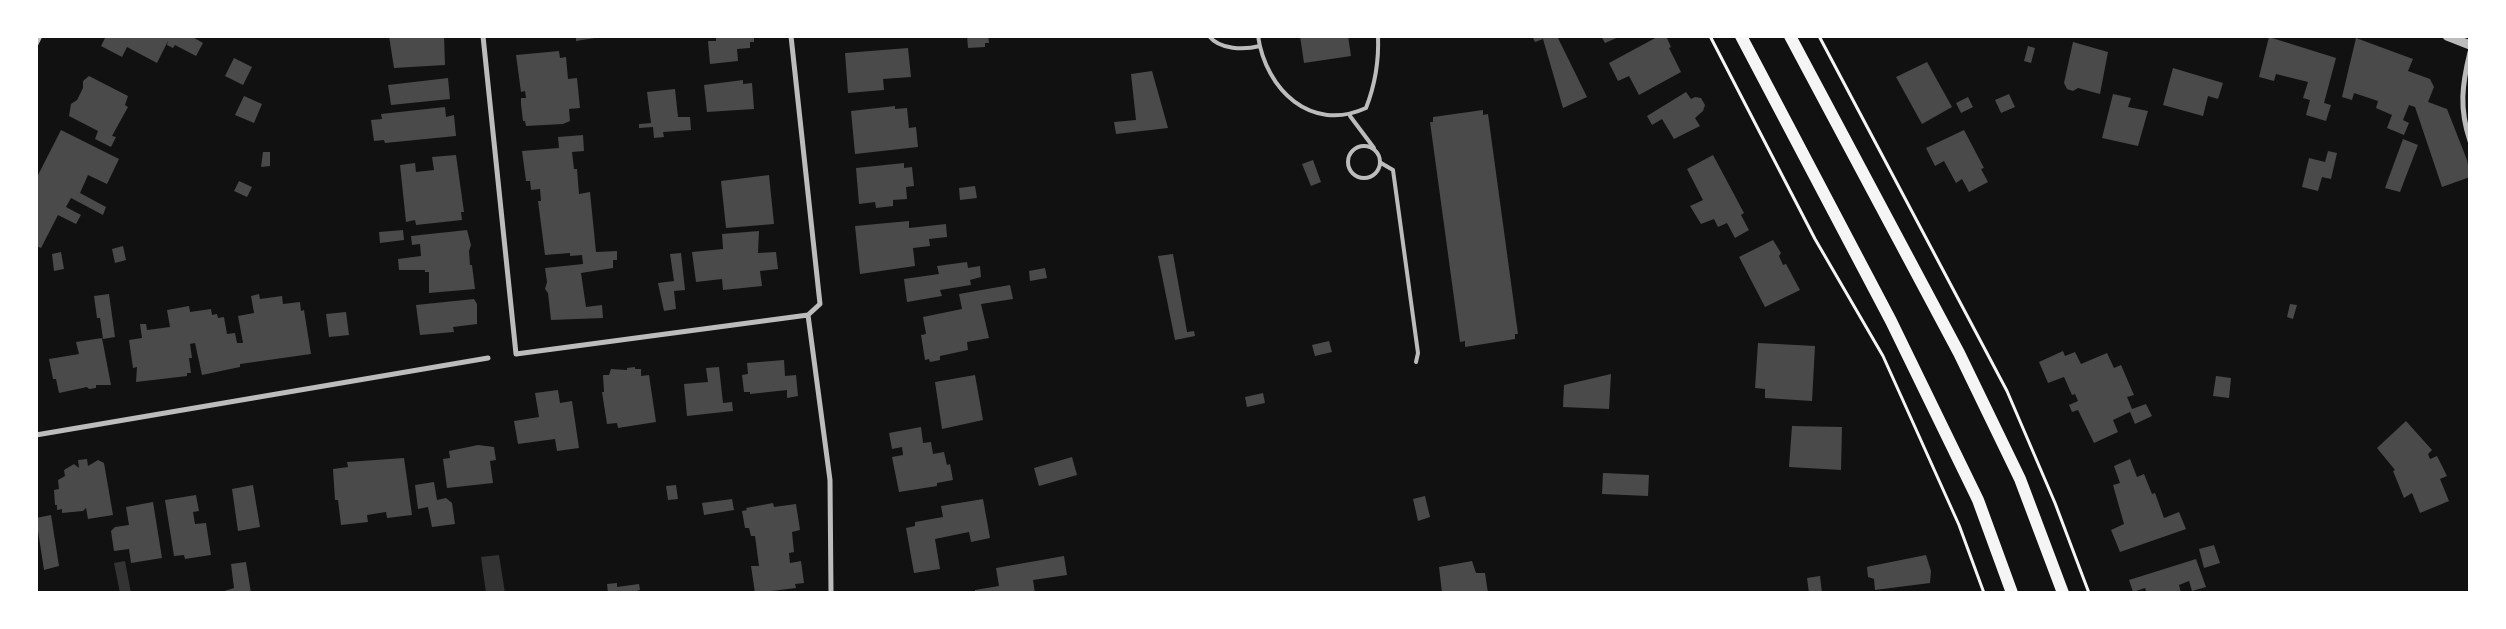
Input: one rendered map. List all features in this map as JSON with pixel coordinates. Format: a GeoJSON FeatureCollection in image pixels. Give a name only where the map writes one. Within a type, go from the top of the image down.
{"type":"FeatureCollection","features":[{"type":"Feature","properties":{"kind":"main road"},"geometry":{"type":"LineString","coordinates":[[1741,36],[1891,321],[1978,500],[2012,593]]}},
{"type":"Feature","properties":{"kind":"main road"},"geometry":{"type":"LineString","coordinates":[[1790,36],[1959,353],[2020,479],[2063,593]]}},
{"type":"Feature","properties":{"kind":"street"},"geometry":{"type":"LineString","coordinates":[[36,44],[40,36]]}},
{"type":"Feature","properties":{"kind":"street"},"geometry":{"type":"LineString","coordinates":[[483,36],[516,354],[808,315],[820,304],[791,36]]}},
{"type":"Feature","properties":{"kind":"street"},"geometry":{"type":"LineString","coordinates":[[2447,36],[2470,45]]}},
{"type":"Feature","properties":{"kind":"street"},"geometry":{"type":"LineString","coordinates":[[2470,52],[2462,84],[2464,122],[2470,141]]}},
{"type":"Feature","properties":{"kind":"street"},"geometry":{"type":"LineString","coordinates":[[808,315],[830,480],[831,593]]}},
{"type":"Feature","properties":{"kind":"street"},"geometry":{"type":"LineString","coordinates":[[36,435],[488,358]]}},
{"type":"Feature","properties":{"kind":"lane"},"geometry":{"type":"LineString","coordinates":[[1209,36],[1212,41],[1232,47],[1247,49],[1260,46]]}},
{"type":"Feature","properties":{"kind":"lane"},"geometry":{"type":"LineString","coordinates":[[1258,36],[1261,54],[1279,89],[1295,104],[1336,117],[1350,116],[1366,108],[1372,92],[1379,57],[1378,36]]}},
{"type":"Feature","properties":{"kind":"lane"},"geometry":{"type":"LineString","coordinates":[[1350,116],[1378,153],[1381,163],[1393,170],[1418,352],[1416,362]]}},
{"type":"Feature","properties":{"kind":"lane"},"geometry":{"type":"LineString","coordinates":[[1378,153],[1369,147],[1358,147],[1350,154],[1348,165],[1353,175],[1363,179],[1373,176],[1381,163]]}},
{"type":"Feature","properties":{"kind":"path"},"geometry":{"type":"LineString","coordinates":[[1710,36],[1816,239],[1883,356],[1959,525],[1984,593]]}},
{"type":"Feature","properties":{"kind":"path"},"geometry":{"type":"LineString","coordinates":[[1819,36],[2007,391],[2055,503],[2089,593]]}},
{"type":"Feature","properties":{"kind":"shaded area"},"geometry":{"type":"Polygon","coordinates":[[[499,555],[505,593],[486,593],[481,557],[499,555]]]}},
{"type":"Feature","properties":{"kind":"shaded area"},"geometry":{"type":"Polygon","coordinates":[[[125,561],[131,593],[120,593],[114,563],[125,561]]]}},
{"type":"Feature","properties":{"kind":"building"},"geometry":{"type":"Polygon","coordinates":[[[106,36],[191,36],[203,43],[196,56],[175,45],[173,48],[167,45],[168,41],[157,63],[127,47],[122,57],[101,46],[106,36]]]}},
{"type":"Feature","properties":{"kind":"building"},"geometry":{"type":"Polygon","coordinates":[[[389,36],[444,36],[445,65],[394,68],[389,36]]]}},
{"type":"Feature","properties":{"kind":"building"},"geometry":{"type":"Polygon","coordinates":[[[576,36],[595,36],[595,38],[576,41],[576,36]]]}},
{"type":"Feature","properties":{"kind":"building"},"geometry":{"type":"Polygon","coordinates":[[[716,36],[754,36],[754,42],[750,42],[750,48],[737,49],[738,61],[710,64],[708,41],[716,41],[716,36]]]}},
{"type":"Feature","properties":{"kind":"building"},"geometry":{"type":"Polygon","coordinates":[[[967,36],[988,36],[989,43],[985,43],[985,47],[968,48],[967,36]]]}},
{"type":"Feature","properties":{"kind":"building"},"geometry":{"type":"Polygon","coordinates":[[[1300,36],[1348,36],[1351,56],[1304,63],[1300,36]]]}},
{"type":"Feature","properties":{"kind":"building"},"geometry":{"type":"Polygon","coordinates":[[[1532,36],[1557,36],[1587,97],[1563,108],[1543,39],[1535,42],[1532,36]]]}},
{"type":"Feature","properties":{"kind":"building"},"geometry":{"type":"Polygon","coordinates":[[[1601,36],[1621,36],[1605,43],[1601,36]]]}},
{"type":"Feature","properties":{"kind":"building"},"geometry":{"type":"Polygon","coordinates":[[[1659,36],[1666,36],[1671,47],[1669,48],[1681,72],[1639,95],[1629,76],[1618,81],[1609,63],[1659,36]]]}},
{"type":"Feature","properties":{"kind":"building"},"geometry":{"type":"Polygon","coordinates":[[[2269,37],[2336,58],[2324,103],[2331,105],[2326,121],[2306,115],[2310,100],[2303,98],[2308,82],[2276,74],[2274,81],[2259,77],[2269,37]]]}},
{"type":"Feature","properties":{"kind":"building"},"geometry":{"type":"Polygon","coordinates":[[[2356,38],[2413,59],[2408,71],[2430,79],[2434,87],[2428,102],[2447,109],[2467,160],[2470,177],[2442,187],[2415,107],[2409,105],[2403,120],[2409,123],[2404,135],[2387,128],[2392,115],[2376,108],[2378,101],[2354,93],[2352,100],[2342,97],[2356,38]]]}},
{"type":"Feature","properties":{"kind":"building"},"geometry":{"type":"Polygon","coordinates":[[[2073,42],[2108,52],[2100,94],[2078,88],[2073,91],[2067,89],[2064,83],[2073,42]]]}},
{"type":"Feature","properties":{"kind":"building"},"geometry":{"type":"Polygon","coordinates":[[[2028,46],[2035,48],[2031,63],[2024,61],[2028,46]]]}},
{"type":"Feature","properties":{"kind":"building"},"geometry":{"type":"Polygon","coordinates":[[[908,48],[911,77],[883,79],[884,90],[848,93],[845,53],[908,48]]]}},
{"type":"Feature","properties":{"kind":"building"},"geometry":{"type":"Polygon","coordinates":[[[559,51],[560,58],[566,57],[568,79],[577,78],[580,108],[569,109],[570,121],[563,124],[526,126],[525,121],[523,121],[521,98],[526,98],[525,91],[521,92],[516,55],[559,51]]]}},
{"type":"Feature","properties":{"kind":"building"},"geometry":{"type":"Polygon","coordinates":[[[234,58],[252,67],[243,85],[225,76],[234,58]]]}},
{"type":"Feature","properties":{"kind":"building"},"geometry":{"type":"Polygon","coordinates":[[[1927,62],[1952,107],[1922,124],[1896,77],[1927,62]]]}},
{"type":"Feature","properties":{"kind":"building"},"geometry":{"type":"Polygon","coordinates":[[[2173,68],[2223,83],[2218,99],[2208,96],[2203,116],[2163,105],[2173,68]]]}},
{"type":"Feature","properties":{"kind":"building"},"geometry":{"type":"Polygon","coordinates":[[[1152,71],[1168,128],[1116,134],[1114,122],[1136,120],[1131,74],[1152,71]]]}},
{"type":"Feature","properties":{"kind":"building"},"geometry":{"type":"Polygon","coordinates":[[[89,76],[128,96],[125,105],[128,107],[112,136],[116,137],[111,147],[95,139],[98,131],[69,116],[71,104],[77,100],[83,88],[83,81],[89,76]]]}},
{"type":"Feature","properties":{"kind":"building"},"geometry":{"type":"Polygon","coordinates":[[[448,78],[450,99],[391,105],[388,85],[448,78]]]}},
{"type":"Feature","properties":{"kind":"building"},"geometry":{"type":"Polygon","coordinates":[[[743,80],[743,84],[752,83],[754,109],[707,112],[704,85],[743,80]]]}},
{"type":"Feature","properties":{"kind":"building"},"geometry":{"type":"Polygon","coordinates":[[[675,89],[678,117],[690,117],[691,130],[663,132],[664,137],[654,138],[653,127],[639,128],[639,124],[651,123],[647,92],[675,89]]]}},
{"type":"Feature","properties":{"kind":"building"},"geometry":{"type":"Polygon","coordinates":[[[1686,92],[1691,99],[1695,97],[1701,98],[1705,105],[1703,111],[1695,118],[1700,126],[1674,139],[1662,119],[1652,125],[1647,116],[1686,92]]]}},
{"type":"Feature","properties":{"kind":"building"},"geometry":{"type":"Polygon","coordinates":[[[2009,94],[2015,107],[2001,113],[1995,100],[2009,94]]]}},
{"type":"Feature","properties":{"kind":"building"},"geometry":{"type":"Polygon","coordinates":[[[2113,94],[2131,98],[2128,107],[2148,111],[2138,146],[2102,138],[2113,94]]]}},
{"type":"Feature","properties":{"kind":"building"},"geometry":{"type":"Polygon","coordinates":[[[244,96],[262,104],[254,123],[235,115],[244,96]]]}},
{"type":"Feature","properties":{"kind":"building"},"geometry":{"type":"Polygon","coordinates":[[[1968,97],[1973,107],[1961,113],[1956,103],[1968,97]]]}},
{"type":"Feature","properties":{"kind":"building"},"geometry":{"type":"Polygon","coordinates":[[[895,106],[895,109],[907,108],[909,128],[916,127],[918,147],[855,154],[851,111],[895,106]]]}},
{"type":"Feature","properties":{"kind":"building"},"geometry":{"type":"Polygon","coordinates":[[[445,107],[446,117],[454,115],[456,136],[385,143],[384,140],[374,141],[371,120],[382,119],[381,114],[445,107]]]}},
{"type":"Feature","properties":{"kind":"building"},"geometry":{"type":"Polygon","coordinates":[[[1483,110],[1483,115],[1488,114],[1518,334],[1515,334],[1515,339],[1465,347],[1465,341],[1460,342],[1430,122],[1433,122],[1433,117],[1483,110]]]}},
{"type":"Feature","properties":{"kind":"building"},"geometry":{"type":"Polygon","coordinates":[[[61,130],[119,159],[107,184],[88,175],[80,193],[106,207],[103,215],[71,198],[66,207],[81,215],[76,224],[58,215],[41,248],[36,246],[36,179],[61,130]]]}},
{"type":"Feature","properties":{"kind":"building"},"geometry":{"type":"Polygon","coordinates":[[[1964,130],[1984,168],[1981,169],[1988,182],[1969,192],[1962,179],[1956,183],[1944,161],[1935,166],[1926,148],[1964,130]]]}},
{"type":"Feature","properties":{"kind":"building"},"geometry":{"type":"Polygon","coordinates":[[[583,135],[584,151],[572,152],[574,169],[577,169],[579,194],[590,192],[596,252],[617,251],[617,260],[613,260],[613,268],[581,273],[586,307],[602,305],[603,318],[551,320],[548,293],[545,289],[547,282],[545,268],[583,264],[582,255],[570,256],[570,253],[545,255],[538,201],[541,201],[540,189],[531,190],[530,181],[526,181],[522,151],[559,148],[558,137],[583,135]]]}},
{"type":"Feature","properties":{"kind":"building"},"geometry":{"type":"Polygon","coordinates":[[[2403,139],[2418,145],[2400,192],[2385,188],[2403,139]]]}},
{"type":"Feature","properties":{"kind":"building"},"geometry":{"type":"Polygon","coordinates":[[[2328,151],[2337,153],[2331,179],[2322,177],[2318,191],[2302,187],[2309,158],[2325,162],[2328,151]]]}},
{"type":"Feature","properties":{"kind":"building"},"geometry":{"type":"Polygon","coordinates":[[[263,152],[270,152],[270,166],[261,167],[263,152]]]}},
{"type":"Feature","properties":{"kind":"building"},"geometry":{"type":"Polygon","coordinates":[[[456,155],[464,212],[461,212],[462,220],[416,225],[415,220],[406,222],[400,165],[415,163],[416,172],[434,170],[432,157],[456,155]]]}},
{"type":"Feature","properties":{"kind":"building"},"geometry":{"type":"Polygon","coordinates":[[[1713,155],[1744,213],[1741,215],[1749,230],[1735,238],[1727,223],[1718,227],[1714,219],[1701,224],[1690,206],[1703,200],[1687,169],[1713,155]]]}},
{"type":"Feature","properties":{"kind":"building"},"geometry":{"type":"Polygon","coordinates":[[[1313,160],[1321,182],[1311,186],[1302,164],[1313,160]]]}},
{"type":"Feature","properties":{"kind":"building"},"geometry":{"type":"Polygon","coordinates":[[[904,163],[904,168],[912,167],[914,186],[906,187],[907,199],[893,200],[893,206],[876,208],[875,202],[859,204],[856,168],[904,163]]]}},
{"type":"Feature","properties":{"kind":"building"},"geometry":{"type":"Polygon","coordinates":[[[769,175],[774,224],[726,228],[721,181],[769,175]]]}},
{"type":"Feature","properties":{"kind":"building"},"geometry":{"type":"Polygon","coordinates":[[[239,181],[252,187],[247,197],[234,191],[239,181]]]}},
{"type":"Feature","properties":{"kind":"building"},"geometry":{"type":"Polygon","coordinates":[[[975,186],[977,198],[960,200],[959,188],[975,186]]]}},
{"type":"Feature","properties":{"kind":"building"},"geometry":{"type":"Polygon","coordinates":[[[909,221],[909,228],[946,224],[947,237],[929,239],[930,246],[913,248],[915,266],[860,274],[855,226],[909,221]]]}},
{"type":"Feature","properties":{"kind":"building"},"geometry":{"type":"Polygon","coordinates":[[[403,230],[404,240],[380,243],[379,232],[403,230]]]}},
{"type":"Feature","properties":{"kind":"building"},"geometry":{"type":"Polygon","coordinates":[[[467,230],[471,245],[469,251],[470,265],[472,265],[475,289],[429,293],[429,272],[425,272],[425,270],[399,270],[398,259],[421,256],[420,244],[412,245],[411,236],[467,230]]]}},
{"type":"Feature","properties":{"kind":"building"},"geometry":{"type":"Polygon","coordinates":[[[759,231],[758,253],[776,252],[778,269],[760,271],[762,286],[723,290],[722,279],[696,282],[692,252],[723,249],[722,234],[759,231]]]}},
{"type":"Feature","properties":{"kind":"building"},"geometry":{"type":"Polygon","coordinates":[[[1773,240],[1781,253],[1779,256],[1783,265],[1786,264],[1800,290],[1765,307],[1739,257],[1773,240]]]}},
{"type":"Feature","properties":{"kind":"building"},"geometry":{"type":"Polygon","coordinates":[[[123,246],[126,260],[115,263],[112,249],[123,246]]]}},
{"type":"Feature","properties":{"kind":"building"},"geometry":{"type":"Polygon","coordinates":[[[61,252],[64,269],[54,271],[52,254],[61,252]]]}},
{"type":"Feature","properties":{"kind":"building"},"geometry":{"type":"Polygon","coordinates":[[[681,253],[685,290],[674,291],[676,309],[664,311],[658,283],[674,281],[670,254],[681,253]]]}},
{"type":"Feature","properties":{"kind":"building"},"geometry":{"type":"Polygon","coordinates":[[[1173,254],[1187,332],[1194,331],[1195,336],[1175,340],[1158,256],[1173,254]]]}},
{"type":"Feature","properties":{"kind":"building"},"geometry":{"type":"Polygon","coordinates":[[[967,262],[968,268],[980,266],[981,277],[970,280],[971,285],[940,290],[942,296],[907,302],[904,279],[939,274],[937,266],[967,262]]]}},
{"type":"Feature","properties":{"kind":"building"},"geometry":{"type":"Polygon","coordinates":[[[1045,268],[1047,278],[1030,281],[1029,271],[1045,268]]]}},
{"type":"Feature","properties":{"kind":"building"},"geometry":{"type":"Polygon","coordinates":[[[1010,285],[1013,299],[981,304],[989,338],[967,342],[968,350],[940,356],[940,360],[930,362],[929,359],[925,360],[921,335],[926,334],[923,317],[962,309],[959,294],[1010,285]]]}},
{"type":"Feature","properties":{"kind":"building"},"geometry":{"type":"Polygon","coordinates":[[[109,294],[115,337],[103,339],[100,318],[97,318],[94,296],[109,294]]]}},
{"type":"Feature","properties":{"kind":"building"},"geometry":{"type":"Polygon","coordinates":[[[259,294],[260,299],[282,296],[283,304],[300,302],[301,311],[304,310],[311,354],[240,364],[240,367],[202,375],[195,343],[190,344],[192,358],[189,358],[191,373],[187,373],[187,376],[136,382],[137,367],[133,368],[129,340],[142,338],[140,324],[146,324],[147,330],[170,327],[167,310],[189,306],[190,312],[211,309],[212,315],[217,314],[218,318],[224,317],[227,334],[235,333],[237,343],[243,343],[238,316],[254,313],[251,296],[259,294]]]}},
{"type":"Feature","properties":{"kind":"building"},"geometry":{"type":"Polygon","coordinates":[[[474,299],[477,304],[477,324],[453,327],[454,332],[420,335],[416,305],[474,299]]]}},
{"type":"Feature","properties":{"kind":"building"},"geometry":{"type":"Polygon","coordinates":[[[2290,304],[2297,305],[2293,319],[2287,317],[2290,304]]]}},
{"type":"Feature","properties":{"kind":"building"},"geometry":{"type":"Polygon","coordinates":[[[346,312],[349,335],[329,337],[326,314],[346,312]]]}},
{"type":"Feature","properties":{"kind":"building"},"geometry":{"type":"Polygon","coordinates":[[[102,338],[111,385],[96,385],[96,388],[89,389],[87,387],[59,393],[56,379],[53,379],[49,359],[79,354],[76,342],[102,338]]]}},
{"type":"Feature","properties":{"kind":"building"},"geometry":{"type":"Polygon","coordinates":[[[1329,341],[1332,352],[1315,356],[1312,345],[1329,341]]]}},
{"type":"Feature","properties":{"kind":"building"},"geometry":{"type":"Polygon","coordinates":[[[1758,343],[1815,346],[1812,401],[1765,398],[1765,389],[1755,388],[1758,343]]]}},
{"type":"Feature","properties":{"kind":"building"},"geometry":{"type":"Polygon","coordinates":[[[2063,351],[2065,356],[2075,352],[2081,364],[2107,353],[2114,368],[2121,365],[2134,395],[2127,397],[2132,409],[2146,404],[2152,416],[2135,424],[2130,412],[2113,420],[2118,432],[2094,443],[2078,410],[2072,412],[2069,405],[2078,401],[2075,394],[2072,395],[2064,377],[2048,383],[2039,362],[2063,351]]]}},
{"type":"Feature","properties":{"kind":"building"},"geometry":{"type":"Polygon","coordinates":[[[784,360],[785,376],[796,375],[798,396],[787,398],[787,390],[750,394],[750,392],[744,392],[742,375],[748,374],[747,363],[784,360]]]}},
{"type":"Feature","properties":{"kind":"building"},"geometry":{"type":"Polygon","coordinates":[[[635,367],[635,369],[641,369],[641,376],[649,375],[656,422],[618,428],[617,423],[607,424],[602,392],[604,392],[603,375],[609,375],[611,369],[627,370],[627,368],[635,367]]]}},
{"type":"Feature","properties":{"kind":"building"},"geometry":{"type":"Polygon","coordinates":[[[719,367],[723,403],[732,402],[733,411],[687,416],[684,384],[708,382],[706,368],[719,367]]]}},
{"type":"Feature","properties":{"kind":"building"},"geometry":{"type":"Polygon","coordinates":[[[1611,374],[1609,409],[1563,407],[1564,385],[1611,374]]]}},
{"type":"Feature","properties":{"kind":"building"},"geometry":{"type":"Polygon","coordinates":[[[975,375],[983,420],[942,429],[935,382],[975,375]]]}},
{"type":"Feature","properties":{"kind":"building"},"geometry":{"type":"Polygon","coordinates":[[[2216,376],[2231,378],[2229,398],[2213,396],[2216,376]]]}},
{"type":"Feature","properties":{"kind":"building"},"geometry":{"type":"Polygon","coordinates":[[[558,390],[560,403],[572,401],[579,448],[557,451],[555,439],[518,444],[514,421],[539,417],[535,393],[558,390]]]}},
{"type":"Feature","properties":{"kind":"building"},"geometry":{"type":"Polygon","coordinates":[[[1263,393],[1265,403],[1247,407],[1245,397],[1263,393]]]}},
{"type":"Feature","properties":{"kind":"building"},"geometry":{"type":"Polygon","coordinates":[[[2406,421],[2432,450],[2428,454],[2430,459],[2437,456],[2447,476],[2440,479],[2449,501],[2420,513],[2412,493],[2404,498],[2393,471],[2395,470],[2377,448],[2406,421]]]}},
{"type":"Feature","properties":{"kind":"building"},"geometry":{"type":"Polygon","coordinates":[[[1792,426],[1842,427],[1841,470],[1789,467],[1792,426]]]}},
{"type":"Feature","properties":{"kind":"building"},"geometry":{"type":"Polygon","coordinates":[[[921,427],[923,443],[931,442],[933,454],[944,452],[947,465],[950,464],[953,480],[937,483],[937,486],[899,492],[892,457],[903,455],[902,447],[892,449],[889,433],[921,427]]]}},
{"type":"Feature","properties":{"kind":"building"},"geometry":{"type":"Polygon","coordinates":[[[478,445],[494,447],[496,460],[490,461],[493,483],[447,488],[443,459],[450,458],[449,451],[478,445]]]}},
{"type":"Feature","properties":{"kind":"building"},"geometry":{"type":"Polygon","coordinates":[[[1072,457],[1077,475],[1039,486],[1034,468],[1072,457]]]}},
{"type":"Feature","properties":{"kind":"building"},"geometry":{"type":"Polygon","coordinates":[[[404,458],[412,515],[387,518],[386,512],[367,515],[368,522],[341,525],[338,500],[335,500],[333,469],[348,467],[347,462],[404,458]]]}},
{"type":"Feature","properties":{"kind":"building"},"geometry":{"type":"Polygon","coordinates":[[[87,459],[88,466],[98,460],[104,463],[113,515],[88,519],[86,508],[83,511],[62,513],[62,509],[57,510],[54,490],[59,489],[58,480],[65,476],[64,470],[74,464],[79,468],[78,460],[87,459]]]}},
{"type":"Feature","properties":{"kind":"building"},"geometry":{"type":"Polygon","coordinates":[[[2130,459],[2137,477],[2144,474],[2152,494],[2155,493],[2164,518],[2179,512],[2186,529],[2120,552],[2111,530],[2124,524],[2113,485],[2120,483],[2114,466],[2130,459]]]}},
{"type":"Feature","properties":{"kind":"building"},"geometry":{"type":"Polygon","coordinates":[[[1603,473],[1649,475],[1648,496],[1602,494],[1603,473]]]}},
{"type":"Feature","properties":{"kind":"building"},"geometry":{"type":"Polygon","coordinates":[[[434,482],[437,500],[446,498],[452,503],[455,524],[432,527],[428,507],[418,509],[415,485],[434,482]]]}},
{"type":"Feature","properties":{"kind":"building"},"geometry":{"type":"Polygon","coordinates":[[[253,485],[260,527],[238,531],[232,489],[253,485]]]}},
{"type":"Feature","properties":{"kind":"building"},"geometry":{"type":"Polygon","coordinates":[[[676,485],[678,499],[668,500],[666,486],[676,485]]]}},
{"type":"Feature","properties":{"kind":"building"},"geometry":{"type":"Polygon","coordinates":[[[196,495],[199,511],[193,512],[195,524],[206,523],[211,555],[185,559],[184,555],[174,556],[165,500],[196,495]]]}},
{"type":"Feature","properties":{"kind":"building"},"geometry":{"type":"Polygon","coordinates":[[[1425,496],[1430,517],[1418,521],[1413,499],[1425,496]]]}},
{"type":"Feature","properties":{"kind":"building"},"geometry":{"type":"Polygon","coordinates":[[[732,499],[734,510],[704,515],[702,503],[732,499]]]}},
{"type":"Feature","properties":{"kind":"building"},"geometry":{"type":"Polygon","coordinates":[[[983,499],[990,538],[971,542],[969,532],[935,539],[940,569],[914,573],[906,528],[915,526],[915,522],[943,517],[941,506],[983,499]]]}},
{"type":"Feature","properties":{"kind":"building"},"geometry":{"type":"Polygon","coordinates":[[[153,502],[162,558],[131,563],[129,549],[114,551],[111,531],[115,527],[129,525],[126,507],[153,502]]]}},
{"type":"Feature","properties":{"kind":"building"},"geometry":{"type":"Polygon","coordinates":[[[773,503],[774,507],[796,504],[800,530],[792,532],[794,552],[789,553],[790,563],[801,561],[804,583],[795,584],[796,588],[755,593],[751,566],[759,566],[755,536],[751,536],[749,528],[745,528],[742,511],[747,510],[746,508],[773,503]]]}},
{"type":"Feature","properties":{"kind":"building"},"geometry":{"type":"Polygon","coordinates":[[[51,515],[59,566],[44,570],[36,518],[51,515]]]}},
{"type":"Feature","properties":{"kind":"building"},"geometry":{"type":"Polygon","coordinates":[[[2214,545],[2220,563],[2204,568],[2199,549],[2214,545]]]}},
{"type":"Feature","properties":{"kind":"building"},"geometry":{"type":"Polygon","coordinates":[[[1926,555],[1931,571],[1930,583],[1875,590],[1874,579],[1868,577],[1867,567],[1926,555]]]}},
{"type":"Feature","properties":{"kind":"building"},"geometry":{"type":"Polygon","coordinates":[[[1064,556],[1067,575],[1033,580],[1035,593],[975,593],[975,590],[999,586],[996,568],[1064,556]]]}},
{"type":"Feature","properties":{"kind":"building"},"geometry":{"type":"Polygon","coordinates":[[[2196,559],[2206,587],[2192,591],[2189,581],[2179,585],[2181,593],[2147,593],[2145,588],[2133,592],[2129,580],[2196,559]]]}},
{"type":"Feature","properties":{"kind":"building"},"geometry":{"type":"Polygon","coordinates":[[[1472,561],[1476,573],[1485,573],[1488,593],[1442,593],[1439,567],[1472,561]]]}},
{"type":"Feature","properties":{"kind":"building"},"geometry":{"type":"Polygon","coordinates":[[[246,562],[251,593],[218,593],[234,588],[231,564],[246,562]]]}},
{"type":"Feature","properties":{"kind":"building"},"geometry":{"type":"Polygon","coordinates":[[[1820,576],[1822,593],[1809,593],[1807,578],[1820,576]]]}},
{"type":"Feature","properties":{"kind":"building"},"geometry":{"type":"Polygon","coordinates":[[[617,583],[617,587],[639,584],[640,590],[631,593],[608,593],[607,584],[617,583]]]}}]}
